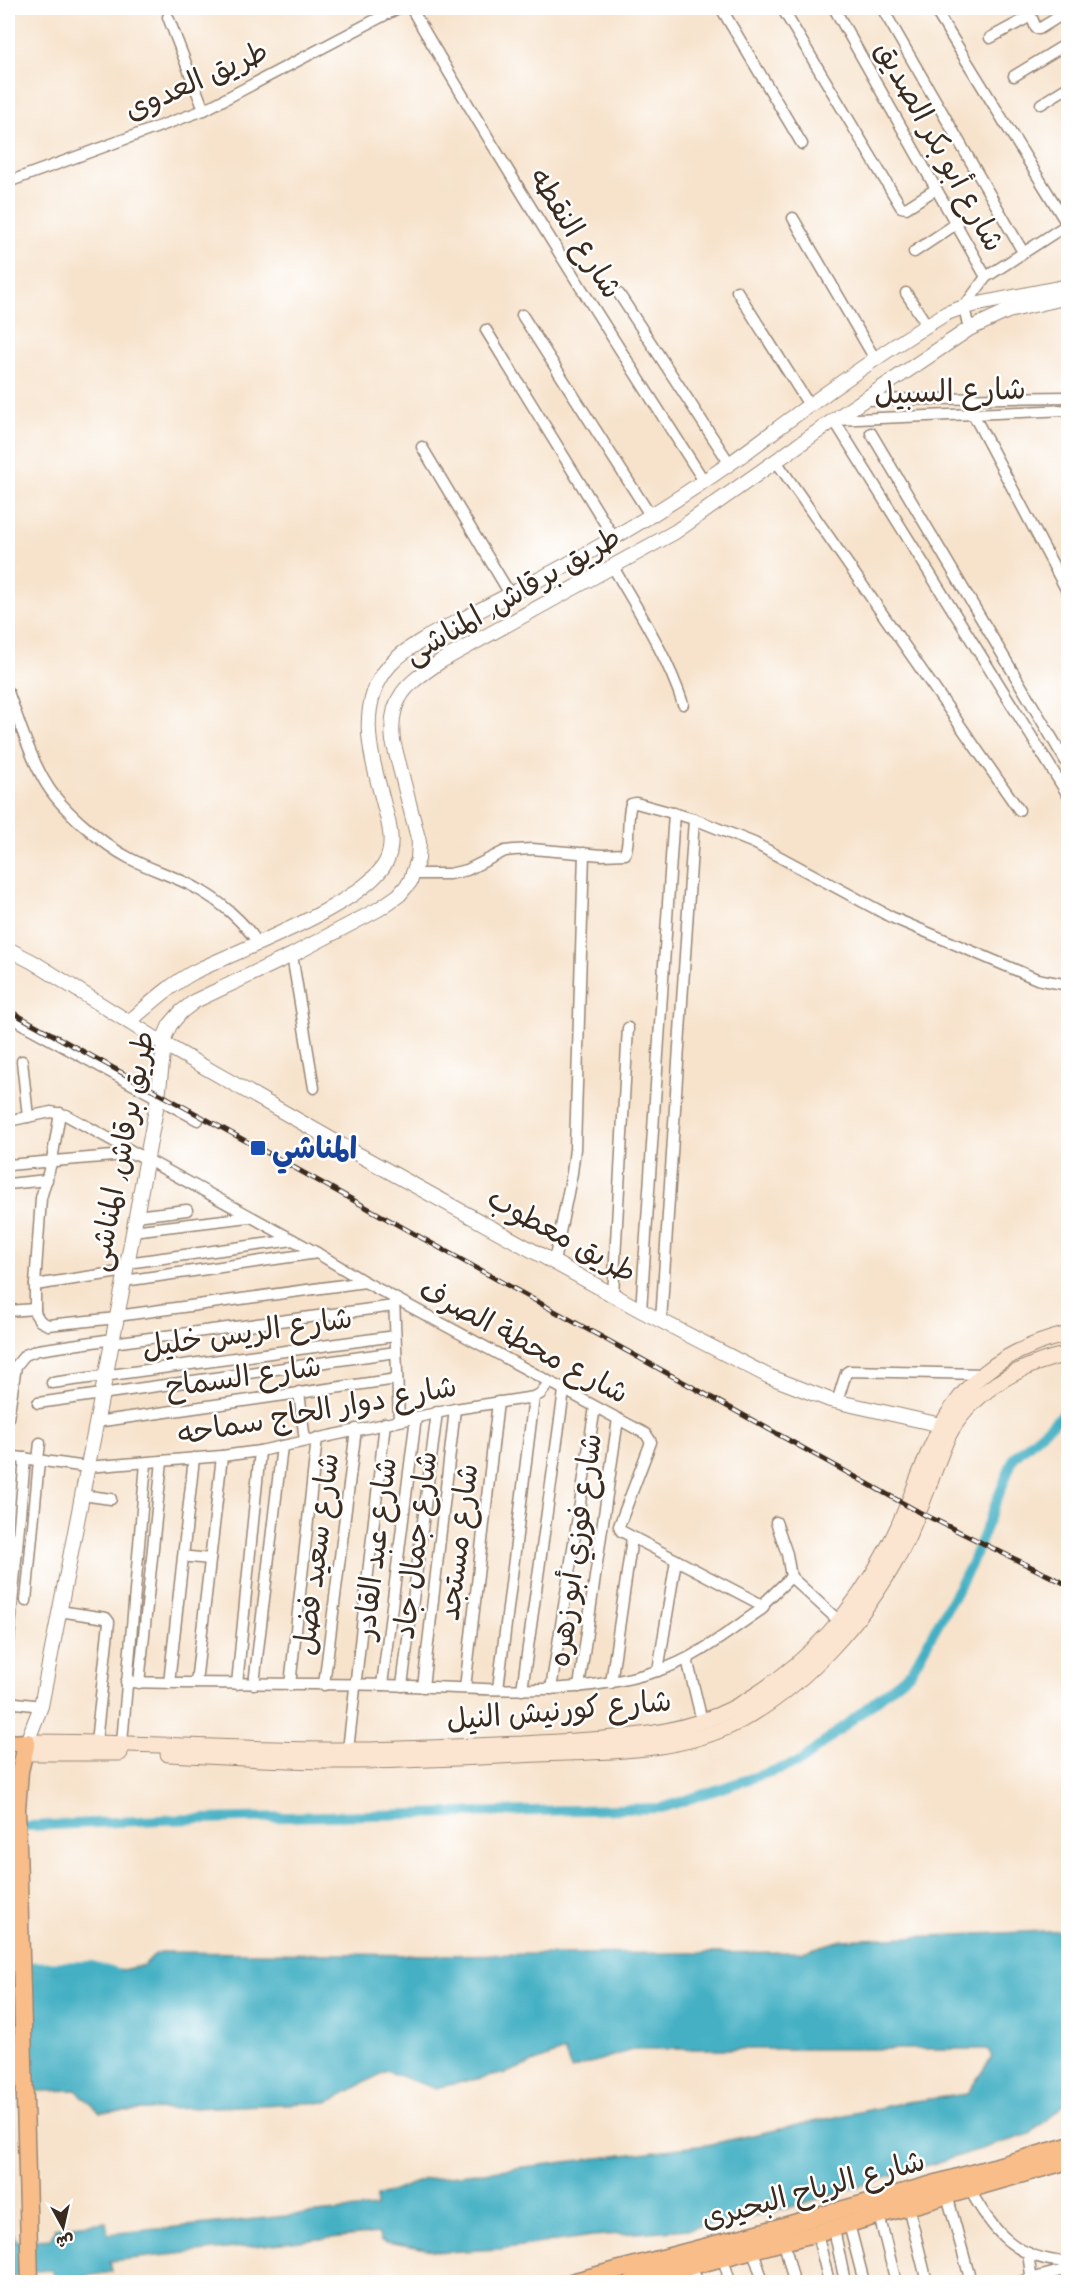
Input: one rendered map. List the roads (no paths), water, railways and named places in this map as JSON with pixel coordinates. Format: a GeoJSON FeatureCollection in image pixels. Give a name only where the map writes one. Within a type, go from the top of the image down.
{"type":"FeatureCollection","features":[{"type":"Feature","properties":{"kind":"main road","name":"شارع كورنيش النيل"},"geometry":{"type":"LineString","coordinates":[[328,1755],[348,1750],[706,1736],[739,1721],[763,1706],[815,1665],[865,1607],[894,1550],[953,1407],[982,1374],[1018,1350],[1068,1334]]}},
{"type":"Feature","properties":{"kind":"main road","name":"شارع كورنيش النيل"},"geometry":{"type":"LineString","coordinates":[[946,1428],[984,1393],[1005,1378],[1026,1366],[1068,1354]]}},
{"type":"Feature","properties":{"kind":"main road","name":"شارع كورنيش النيل"},"geometry":{"type":"LineString","coordinates":[[8,1743],[19,1749],[499,1756],[669,1737],[735,1707],[807,1656],[840,1622],[894,1550]]}},
{"type":"Feature","properties":{"kind":"main road","name":"شارع كورنيش النيل"},"geometry":{"type":"LineString","coordinates":[[19,1749],[96,1742],[176,1750]]}},
{"type":"Feature","properties":{"kind":"main road"},"geometry":{"type":"LineString","coordinates":[[19,1749],[30,2280]]}},
{"type":"Feature","properties":{"kind":"main road","name":"شارع الرياح البحيرى"},"geometry":{"type":"LineString","coordinates":[[571,2283],[802,2222],[1068,2146]]}},
{"type":"Feature","properties":{"kind":"main road","name":"شارع الرياح البحيرى"},"geometry":{"type":"LineString","coordinates":[[642,2281],[695,2275],[723,2258],[833,2229],[1068,2161]]}},
{"type":"Feature","properties":{"kind":"street","name":"طريق العدوى"},"geometry":{"type":"LineString","coordinates":[[8,182],[204,110],[378,13],[398,8]]}},
{"type":"Feature","properties":{"kind":"street","name":"شارع النقطه"},"geometry":{"type":"LineString","coordinates":[[411,8],[462,96],[585,296],[704,481]]}},
{"type":"Feature","properties":{"kind":"street"},"geometry":{"type":"LineString","coordinates":[[721,8],[802,144]]}},
{"type":"Feature","properties":{"kind":"street"},"geometry":{"type":"LineString","coordinates":[[782,8],[901,207],[906,208],[936,189]]}},
{"type":"Feature","properties":{"kind":"street","name":"شارع أبو بكر الصديق"},"geometry":{"type":"LineString","coordinates":[[834,8],[986,277]]}},
{"type":"Feature","properties":{"kind":"street"},"geometry":{"type":"LineString","coordinates":[[882,8],[1023,252]]}},
{"type":"Feature","properties":{"kind":"street"},"geometry":{"type":"LineString","coordinates":[[934,8],[1068,224],[986,277],[964,307],[969,329]]}},
{"type":"Feature","properties":{"kind":"street"},"geometry":{"type":"LineString","coordinates":[[990,38],[1029,17],[1039,29],[1068,11]]}},
{"type":"Feature","properties":{"kind":"street"},"geometry":{"type":"LineString","coordinates":[[168,17],[204,110]]}},
{"type":"Feature","properties":{"kind":"street"},"geometry":{"type":"LineString","coordinates":[[1014,76],[1068,43]]}},
{"type":"Feature","properties":{"kind":"street"},"geometry":{"type":"LineString","coordinates":[[1041,104],[1068,87]]}},
{"type":"Feature","properties":{"kind":"street"},"geometry":{"type":"LineString","coordinates":[[793,218],[875,359]]}},
{"type":"Feature","properties":{"kind":"street"},"geometry":{"type":"LineString","coordinates":[[914,252],[956,224]]}},
{"type":"Feature","properties":{"kind":"street","name":"طريق برقاش, المناشى"},"geometry":{"type":"LineString","coordinates":[[133,1024],[172,986],[193,973],[313,917],[362,888],[377,876],[387,860],[391,842],[390,824],[371,756],[367,732],[370,708],[377,684],[391,664],[427,638],[614,538],[730,464],[809,405],[946,313],[964,307],[1068,286]]}},
{"type":"Feature","properties":{"kind":"street"},"geometry":{"type":"LineString","coordinates":[[737,291],[809,405]]}},
{"type":"Feature","properties":{"kind":"street"},"geometry":{"type":"LineString","coordinates":[[906,293],[927,325]]}},
{"type":"Feature","properties":{"kind":"street"},"geometry":{"type":"LineString","coordinates":[[619,294],[730,464]]}},
{"type":"Feature","properties":{"kind":"street","name":"طريق برقاش, المناشى"},"geometry":{"type":"LineString","coordinates":[[19,1749],[41,1706],[126,1272],[141,1157],[158,1098],[160,1046],[170,1025],[195,1001],[379,909],[399,895],[410,882],[414,874],[419,842],[391,725],[394,708],[401,693],[412,681],[441,661],[684,526],[834,420],[969,329],[1008,311],[1068,297]]}},
{"type":"Feature","properties":{"kind":"street"},"geometry":{"type":"LineString","coordinates":[[522,315],[650,515]]}},
{"type":"Feature","properties":{"kind":"street"},"geometry":{"type":"LineString","coordinates":[[486,330],[614,538]]}},
{"type":"Feature","properties":{"kind":"street","name":"شارع السبيل"},"geometry":{"type":"LineString","coordinates":[[864,400],[1068,397]]}},
{"type":"Feature","properties":{"kind":"street","name":"شارع السبيل"},"geometry":{"type":"LineString","coordinates":[[834,420],[1068,410]]}},
{"type":"Feature","properties":{"kind":"street"},"geometry":{"type":"LineString","coordinates":[[973,414],[1068,593]]}},
{"type":"Feature","properties":{"kind":"street"},"geometry":{"type":"LineString","coordinates":[[834,420],[1068,795]]}},
{"type":"Feature","properties":{"kind":"street"},"geometry":{"type":"LineString","coordinates":[[871,433],[1068,765]]}},
{"type":"Feature","properties":{"kind":"street"},"geometry":{"type":"LineString","coordinates":[[422,447],[510,594]]}},
{"type":"Feature","properties":{"kind":"street"},"geometry":{"type":"LineString","coordinates":[[776,461],[1019,810]]}},
{"type":"Feature","properties":{"kind":"street"},"geometry":{"type":"LineString","coordinates":[[613,567],[658,646],[683,704]]}},
{"type":"Feature","properties":{"kind":"street"},"geometry":{"type":"LineString","coordinates":[[427,638],[441,661]]}},
{"type":"Feature","properties":{"kind":"street"},"geometry":{"type":"LineString","coordinates":[[8,692],[39,771],[48,788],[60,803],[102,841],[127,857],[196,888],[249,930],[258,943]]}},
{"type":"Feature","properties":{"kind":"street"},"geometry":{"type":"LineString","coordinates":[[414,874],[448,874],[467,870],[505,851],[514,850],[625,854],[631,804],[636,803],[694,819],[754,843],[891,917],[1037,979],[1068,985]]}},
{"type":"Feature","properties":{"kind":"street"},"geometry":{"type":"LineString","coordinates":[[641,1311],[674,813]]}},
{"type":"Feature","properties":{"kind":"street"},"geometry":{"type":"LineString","coordinates":[[661,1321],[694,819]]}},
{"type":"Feature","properties":{"kind":"street"},"geometry":{"type":"LineString","coordinates":[[555,1262],[572,1173],[574,1149],[584,853]]}},
{"type":"Feature","properties":{"kind":"street","name":"طريق معطوب"},"geometry":{"type":"LineString","coordinates":[[8,949],[133,1024],[160,1046],[641,1311],[788,1385],[837,1402],[946,1428]]}},
{"type":"Feature","properties":{"kind":"street"},"geometry":{"type":"LineString","coordinates":[[292,954],[314,1088]]}},
{"type":"Feature","properties":{"kind":"street"},"geometry":{"type":"LineString","coordinates":[[8,1016],[198,1120]]}},
{"type":"Feature","properties":{"kind":"street"},"geometry":{"type":"LineString","coordinates":[[613,1295],[628,1028]]}},
{"type":"Feature","properties":{"kind":"street"},"geometry":{"type":"LineString","coordinates":[[22,1061],[28,1117]]}},
{"type":"Feature","properties":{"kind":"street"},"geometry":{"type":"LineString","coordinates":[[8,1121],[51,1112],[60,1113],[52,1160],[41,1198],[35,1285],[37,1318],[48,1325],[365,1282]]}},
{"type":"Feature","properties":{"kind":"street","name":"شارع محطة الصرف"},"geometry":{"type":"LineString","coordinates":[[60,1113],[102,1133],[141,1157],[317,1253],[394,1302],[646,1434],[651,1442],[619,1526],[622,1533],[632,1538]]}},
{"type":"Feature","properties":{"kind":"street"},"geometry":{"type":"LineString","coordinates":[[8,1165],[52,1160],[141,1157]]}},
{"type":"Feature","properties":{"kind":"street"},"geometry":{"type":"LineString","coordinates":[[8,1184],[47,1180]]}},
{"type":"Feature","properties":{"kind":"street"},"geometry":{"type":"LineString","coordinates":[[135,1216],[187,1210]]}},
{"type":"Feature","properties":{"kind":"street"},"geometry":{"type":"LineString","coordinates":[[132,1231],[249,1217]]}},
{"type":"Feature","properties":{"kind":"street"},"geometry":{"type":"LineString","coordinates":[[126,1272],[293,1240]]}},
{"type":"Feature","properties":{"kind":"street"},"geometry":{"type":"LineString","coordinates":[[35,1285],[126,1272],[317,1253]]}},
{"type":"Feature","properties":{"kind":"street"},"geometry":{"type":"LineString","coordinates":[[8,1418],[10,1389],[16,1366],[31,1352],[394,1302],[399,1420]]}},
{"type":"Feature","properties":{"kind":"street"},"geometry":{"type":"LineString","coordinates":[[8,1311],[35,1309]]}},
{"type":"Feature","properties":{"kind":"street","name":"شارع الريس خليل"},"geometry":{"type":"LineString","coordinates":[[52,1383],[395,1336]]}},
{"type":"Feature","properties":{"kind":"street"},"geometry":{"type":"LineString","coordinates":[[38,1403],[396,1352]]}},
{"type":"Feature","properties":{"kind":"street"},"geometry":{"type":"LineString","coordinates":[[837,1402],[846,1373],[849,1371],[982,1374]]}},
{"type":"Feature","properties":{"kind":"street","name":"شارع السماح"},"geometry":{"type":"LineString","coordinates":[[96,1422],[397,1379]]}},
{"type":"Feature","properties":{"kind":"street"},"geometry":{"type":"LineString","coordinates":[[498,1689],[534,1397],[540,1394],[549,1383]]}},
{"type":"Feature","properties":{"kind":"street"},"geometry":{"type":"LineString","coordinates":[[522,1690],[564,1391]]}},
{"type":"Feature","properties":{"kind":"street"},"geometry":{"type":"LineString","coordinates":[[299,1392],[305,1441]]}},
{"type":"Feature","properties":{"kind":"street","name":"شارع دوار الحاج سماحه"},"geometry":{"type":"LineString","coordinates":[[8,1456],[87,1467],[222,1456],[260,1451],[437,1412],[534,1397]]}},
{"type":"Feature","properties":{"kind":"street","name":"شارع مستجد"},"geometry":{"type":"LineString","coordinates":[[465,1688],[498,1402]]}},
{"type":"Feature","properties":{"kind":"street"},"geometry":{"type":"LineString","coordinates":[[550,1689],[595,1407]]}},
{"type":"Feature","properties":{"kind":"street","name":"شارع جمال جاد"},"geometry":{"type":"LineString","coordinates":[[423,1687],[454,1409]]}},
{"type":"Feature","properties":{"kind":"street"},"geometry":{"type":"LineString","coordinates":[[402,1686],[437,1412]]}},
{"type":"Feature","properties":{"kind":"street","name":"شارع عبد القادر"},"geometry":{"type":"LineString","coordinates":[[382,1685],[416,1417]]}},
{"type":"Feature","properties":{"kind":"street","name":"شارع فوزي أبو زهره"},"geometry":{"type":"LineString","coordinates":[[579,1687],[618,1419]]}},
{"type":"Feature","properties":{"kind":"street"},"geometry":{"type":"LineString","coordinates":[[348,1750],[386,1423]]}},
{"type":"Feature","properties":{"kind":"street","name":"شارع سعيد فضل"},"geometry":{"type":"LineString","coordinates":[[324,1685],[356,1429]]}},
{"type":"Feature","properties":{"kind":"street"},"geometry":{"type":"LineString","coordinates":[[290,1685],[317,1438]]}},
{"type":"Feature","properties":{"kind":"street"},"geometry":{"type":"LineString","coordinates":[[26,1601],[40,1443]]}},
{"type":"Feature","properties":{"kind":"street"},"geometry":{"type":"LineString","coordinates":[[254,1684],[282,1446]]}},
{"type":"Feature","properties":{"kind":"street"},"geometry":{"type":"LineString","coordinates":[[237,1684],[260,1451]]}},
{"type":"Feature","properties":{"kind":"street"},"geometry":{"type":"LineString","coordinates":[[196,1683],[222,1456]]}},
{"type":"Feature","properties":{"kind":"street"},"geometry":{"type":"LineString","coordinates":[[9,1639],[25,1458]]}},
{"type":"Feature","properties":{"kind":"street"},"geometry":{"type":"LineString","coordinates":[[169,1683],[194,1458]]}},
{"type":"Feature","properties":{"kind":"street"},"geometry":{"type":"LineString","coordinates":[[139,1683],[162,1461]]}},
{"type":"Feature","properties":{"kind":"street"},"geometry":{"type":"LineString","coordinates":[[122,1743],[146,1463]]}},
{"type":"Feature","properties":{"kind":"street"},"geometry":{"type":"LineString","coordinates":[[82,1495],[111,1499]]}},
{"type":"Feature","properties":{"kind":"street"},"geometry":{"type":"LineString","coordinates":[[776,1522],[787,1554],[791,1577],[840,1622]]}},
{"type":"Feature","properties":{"kind":"street"},"geometry":{"type":"LineString","coordinates":[[611,1683],[632,1538],[764,1606]]}},
{"type":"Feature","properties":{"kind":"street"},"geometry":{"type":"LineString","coordinates":[[190,1557],[210,1559]]}},
{"type":"Feature","properties":{"kind":"street"},"geometry":{"type":"LineString","coordinates":[[657,1671],[676,1560]]}},
{"type":"Feature","properties":{"kind":"street"},"geometry":{"type":"LineString","coordinates":[[126,1682],[382,1685],[522,1690],[611,1683],[657,1671],[687,1659],[764,1606],[764,1603],[791,1577]]}},
{"type":"Feature","properties":{"kind":"street"},"geometry":{"type":"LineString","coordinates":[[59,1611],[106,1618],[109,1622],[96,1742]]}},
{"type":"Feature","properties":{"kind":"street"},"geometry":{"type":"LineString","coordinates":[[687,1659],[702,1721]]}},
{"type":"Feature","properties":{"kind":"street"},"geometry":{"type":"LineString","coordinates":[[8,1702],[41,1706]]}},
{"type":"Feature","properties":{"kind":"street"},"geometry":{"type":"LineString","coordinates":[[969,2188],[992,2227],[1009,2242],[1028,2253],[1066,2268]]}},
{"type":"Feature","properties":{"kind":"street"},"geometry":{"type":"LineString","coordinates":[[947,2195],[971,2283]]}},
{"type":"Feature","properties":{"kind":"street"},"geometry":{"type":"LineString","coordinates":[[908,2206],[927,2283]]}},
{"type":"Feature","properties":{"kind":"street"},"geometry":{"type":"LineString","coordinates":[[879,2215],[896,2283]]}},
{"type":"Feature","properties":{"kind":"street"},"geometry":{"type":"LineString","coordinates":[[829,2283],[833,2229]]}},
{"type":"Feature","properties":{"kind":"street"},"geometry":{"type":"LineString","coordinates":[[833,2229],[845,2283]]}},
{"type":"Feature","properties":{"kind":"street"},"geometry":{"type":"LineString","coordinates":[[833,2229],[864,2283]]}},
{"type":"Feature","properties":{"kind":"street"},"geometry":{"type":"LineString","coordinates":[[784,2242],[794,2283]]}},
{"type":"Feature","properties":{"kind":"street"},"geometry":{"type":"LineString","coordinates":[[753,2250],[763,2283]]}},
{"type":"Feature","properties":{"kind":"street"},"geometry":{"type":"LineString","coordinates":[[1028,2253],[1032,2281]]}},
{"type":"Feature","properties":{"kind":"street"},"geometry":{"type":"LineString","coordinates":[[723,2258],[730,2283]]}},
{"type":"Feature","properties":{"kind":"street"},"geometry":{"type":"LineString","coordinates":[[1019,2283],[1032,2281],[1066,2268]]}},
{"type":"Feature","properties":{"kind":"street"},"geometry":{"type":"LineString","coordinates":[[1065,2283],[1066,2268]]}},
{"type":"Feature","properties":{"kind":"water"},"geometry":{"type":"Polygon","coordinates":[[[1068,1930],[1068,2101],[1030,2134],[768,2214],[689,2229],[592,2236],[499,2249],[445,2252],[381,2241],[378,2233],[110,2261],[112,2272],[58,2281],[51,2270],[18,2272],[14,2282],[8,2282],[8,2231],[11,2231],[17,2241],[51,2239],[55,2228],[106,2222],[108,2234],[376,2207],[377,2197],[425,2179],[706,2145],[906,2102],[967,2094],[992,2057],[988,2049],[635,2049],[571,2069],[564,2051],[506,2073],[434,2088],[386,2071],[329,2102],[100,2112],[76,2090],[8,2092],[8,1971],[122,1970],[144,1965],[154,1955],[161,1952],[423,1955],[802,1952],[841,1940],[1068,1930]]]}},
{"type":"Feature","properties":{"kind":"waterway"},"geometry":{"type":"LineString","coordinates":[[8,1827],[160,1820],[662,1808],[800,1762],[911,1672],[970,1567],[1014,1457],[1068,1410]]}},
{"type":"Feature","properties":{"kind":"waterway"},"geometry":{"type":"LineString","coordinates":[[8,1967],[92,1966],[117,1974]]}},
{"type":"Feature","properties":{"kind":"railway"},"geometry":{"type":"LineString","coordinates":[[8,1010],[919,1512],[1068,1585]]}},
{"type":"Feature","properties":{"kind":"place","name":"المناشي"},"geometry":{"type":"Point","coordinates":[258,1148]}}]}
